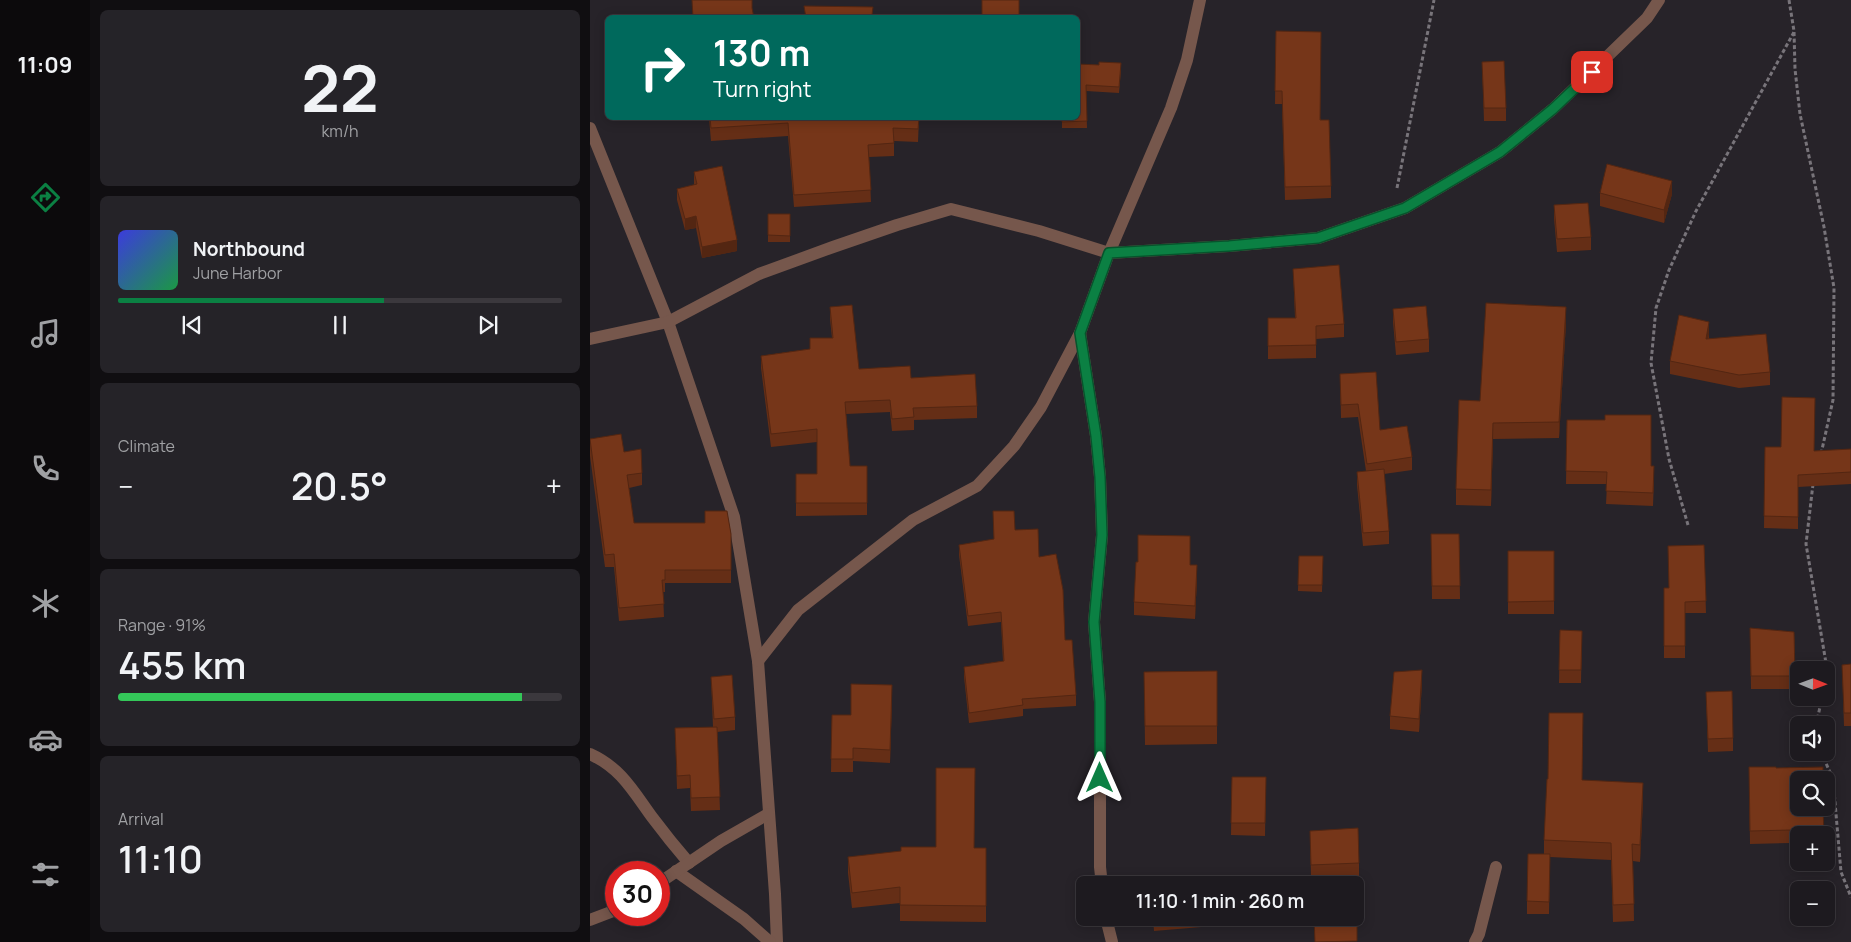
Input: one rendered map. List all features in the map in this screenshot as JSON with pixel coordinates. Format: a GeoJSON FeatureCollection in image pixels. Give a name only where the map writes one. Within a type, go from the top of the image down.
{"type":"FeatureCollection","features":[{"type":"Feature","properties":{"kind":"street"},"geometry":{"type":"LineString","coordinates":[[758,661],[798,610],[913,520],[977,486],[1014,446],[1041,407],[1080,333],[1109,253],[1171,108],[1187,60],[1200,0]]}},
{"type":"Feature","properties":{"kind":"street"},"geometry":{"type":"LineString","coordinates":[[590,339],[668,322],[759,274],[870,234],[951,209],[1039,231],[1109,253],[1229,246],[1318,238],[1405,208],[1500,152],[1553,109],[1599,66],[1647,18],[1659,0]]}},
{"type":"Feature","properties":{"kind":"street"},"geometry":{"type":"LineString","coordinates":[[590,128],[668,322],[734,517],[758,661],[777,942]]}},
{"type":"Feature","properties":{"kind":"street"},"geometry":{"type":"LineString","coordinates":[[1080,333],[1096,436],[1100,477],[1102,535],[1094,622],[1100,702],[1101,876]]}},
{"type":"Feature","properties":{"kind":"street"},"geometry":{"type":"LineString","coordinates":[[590,754],[605,761],[622,776],[668,839],[689,863]]}},
{"type":"Feature","properties":{"kind":"street"},"geometry":{"type":"LineString","coordinates":[[670,875],[721,841],[768,814]]}},
{"type":"Feature","properties":{"kind":"street"},"geometry":{"type":"LineString","coordinates":[[1475,942],[1479,934],[1496,867]]}},
{"type":"Feature","properties":{"kind":"street"},"geometry":{"type":"LineString","coordinates":[[676,871],[744,919],[770,942]]}},
{"type":"Feature","properties":{"kind":"street"},"geometry":{"type":"LineString","coordinates":[[590,920],[605,914]]}},
{"type":"Feature","properties":{"kind":"street"},"geometry":{"type":"LineString","coordinates":[[1108,926],[1112,942]]}},
{"type":"Feature","properties":{"kind":"path"},"geometry":{"type":"LineString","coordinates":[[1391,213],[1406,148],[1434,0]]}},
{"type":"Feature","properties":{"kind":"path"},"geometry":{"type":"LineString","coordinates":[[1789,0],[1794,31],[1795,69],[1800,114],[1824,227],[1834,288],[1833,400],[1820,456]]}},
{"type":"Feature","properties":{"kind":"path"},"geometry":{"type":"LineString","coordinates":[[1688,525],[1669,459],[1651,363],[1656,308],[1669,270],[1696,211],[1794,31]]}},
{"type":"Feature","properties":{"kind":"path"},"geometry":{"type":"LineString","coordinates":[[1814,479],[1806,544],[1826,661]]}},
{"type":"Feature","properties":{"kind":"path"},"geometry":{"type":"LineString","coordinates":[[1825,761],[1833,780],[1841,872],[1851,897]]}},
{"type":"Feature","properties":{"kind":"building"},"geometry":{"type":"Polygon","coordinates":[[[692,0],[752,0],[753,15],[693,15],[692,0]]]}},
{"type":"Feature","properties":{"kind":"building"},"geometry":{"type":"Polygon","coordinates":[[[982,0],[1019,0],[1019,15],[982,15],[982,0]]]}},
{"type":"Feature","properties":{"kind":"building"},"geometry":{"type":"Polygon","coordinates":[[[804,6],[873,7],[872,15],[806,15],[804,6]]]}},
{"type":"Feature","properties":{"kind":"building"},"geometry":{"type":"Polygon","coordinates":[[[1276,31],[1321,32],[1320,120],[1329,120],[1331,186],[1285,187],[1282,91],[1275,91],[1276,31]]]}},
{"type":"Feature","properties":{"kind":"building"},"geometry":{"type":"Polygon","coordinates":[[[1504,61],[1506,108],[1484,108],[1482,62],[1504,61]]]}},
{"type":"Feature","properties":{"kind":"building"},"geometry":{"type":"Polygon","coordinates":[[[1099,62],[1121,63],[1119,87],[1086,85],[1087,121],[1062,122],[1062,120],[1080,120],[1080,64],[1099,65],[1099,62]]]}},
{"type":"Feature","properties":{"kind":"building"},"geometry":{"type":"Polygon","coordinates":[[[710,120],[919,120],[918,129],[893,128],[894,143],[868,145],[871,190],[794,195],[788,123],[711,128],[710,120]]]}},
{"type":"Feature","properties":{"kind":"building"},"geometry":{"type":"Polygon","coordinates":[[[1607,164],[1672,181],[1664,210],[1600,193],[1607,164]]]}},
{"type":"Feature","properties":{"kind":"building"},"geometry":{"type":"Polygon","coordinates":[[[722,166],[737,240],[702,247],[696,216],[685,219],[677,189],[697,184],[694,172],[722,166]]]}},
{"type":"Feature","properties":{"kind":"building"},"geometry":{"type":"Polygon","coordinates":[[[1588,203],[1591,237],[1557,239],[1554,205],[1588,203]]]}},
{"type":"Feature","properties":{"kind":"building"},"geometry":{"type":"Polygon","coordinates":[[[768,214],[790,214],[790,236],[768,235],[768,214]]]}},
{"type":"Feature","properties":{"kind":"building"},"geometry":{"type":"Polygon","coordinates":[[[1339,265],[1344,324],[1316,326],[1316,345],[1268,346],[1268,318],[1296,318],[1293,269],[1339,265]]]}},
{"type":"Feature","properties":{"kind":"building"},"geometry":{"type":"Polygon","coordinates":[[[1486,303],[1566,307],[1559,422],[1493,423],[1491,490],[1456,489],[1459,400],[1480,401],[1486,303]]]}},
{"type":"Feature","properties":{"kind":"building"},"geometry":{"type":"Polygon","coordinates":[[[852,305],[859,369],[910,366],[911,378],[975,374],[977,406],[913,408],[914,417],[892,419],[890,400],[845,402],[850,466],[867,466],[867,503],[796,503],[796,474],[817,474],[817,429],[771,434],[761,356],[810,349],[810,338],[833,338],[830,307],[852,305]]]}},
{"type":"Feature","properties":{"kind":"building"},"geometry":{"type":"Polygon","coordinates":[[[1426,306],[1429,339],[1396,342],[1393,309],[1426,306]]]}},
{"type":"Feature","properties":{"kind":"building"},"geometry":{"type":"Polygon","coordinates":[[[1679,315],[1709,322],[1706,339],[1766,334],[1770,372],[1739,375],[1670,361],[1679,315]]]}},
{"type":"Feature","properties":{"kind":"building"},"geometry":{"type":"Polygon","coordinates":[[[1376,372],[1380,430],[1407,426],[1412,457],[1367,464],[1358,404],[1341,405],[1340,374],[1376,372]]]}},
{"type":"Feature","properties":{"kind":"building"},"geometry":{"type":"Polygon","coordinates":[[[1782,397],[1815,398],[1814,451],[1851,449],[1851,472],[1798,475],[1798,517],[1764,516],[1765,447],[1781,447],[1782,397]]]}},
{"type":"Feature","properties":{"kind":"building"},"geometry":{"type":"Polygon","coordinates":[[[1605,415],[1651,415],[1651,466],[1654,466],[1653,493],[1606,491],[1607,472],[1566,471],[1567,420],[1605,420],[1605,415]]]}},
{"type":"Feature","properties":{"kind":"building"},"geometry":{"type":"Polygon","coordinates":[[[621,434],[624,452],[641,449],[642,473],[627,475],[634,523],[705,523],[705,511],[727,511],[731,534],[731,570],[665,570],[665,580],[662,580],[664,604],[619,608],[614,554],[605,555],[590,439],[621,434]]]}},
{"type":"Feature","properties":{"kind":"building"},"geometry":{"type":"Polygon","coordinates":[[[1384,469],[1389,531],[1363,533],[1357,472],[1384,469]]]}},
{"type":"Feature","properties":{"kind":"building"},"geometry":{"type":"Polygon","coordinates":[[[993,511],[1014,511],[1015,530],[1038,529],[1039,557],[1056,554],[1063,590],[1065,640],[1072,640],[1076,695],[1022,699],[1023,705],[969,713],[964,667],[1004,661],[1001,612],[968,616],[959,545],[994,539],[993,511]]]}},
{"type":"Feature","properties":{"kind":"building"},"geometry":{"type":"Polygon","coordinates":[[[1431,534],[1459,534],[1460,586],[1432,586],[1431,534]]]}},
{"type":"Feature","properties":{"kind":"building"},"geometry":{"type":"Polygon","coordinates":[[[1138,535],[1190,536],[1190,565],[1197,565],[1195,606],[1134,602],[1136,562],[1138,562],[1138,535]]]}},
{"type":"Feature","properties":{"kind":"building"},"geometry":{"type":"Polygon","coordinates":[[[1704,545],[1706,601],[1685,602],[1685,646],[1664,646],[1664,588],[1669,588],[1668,546],[1704,545]]]}},
{"type":"Feature","properties":{"kind":"building"},"geometry":{"type":"Polygon","coordinates":[[[1508,551],[1554,551],[1554,601],[1508,602],[1508,551]]]}},
{"type":"Feature","properties":{"kind":"building"},"geometry":{"type":"Polygon","coordinates":[[[1299,556],[1323,556],[1322,585],[1298,585],[1299,556]]]}},
{"type":"Feature","properties":{"kind":"building"},"geometry":{"type":"Polygon","coordinates":[[[1750,628],[1794,632],[1795,661],[1790,661],[1790,676],[1751,676],[1750,628]]]}},
{"type":"Feature","properties":{"kind":"building"},"geometry":{"type":"Polygon","coordinates":[[[1560,630],[1582,631],[1581,670],[1559,670],[1560,630]]]}},
{"type":"Feature","properties":{"kind":"building"},"geometry":{"type":"Polygon","coordinates":[[[1851,664],[1851,713],[1844,713],[1842,665],[1851,664]]]}},
{"type":"Feature","properties":{"kind":"building"},"geometry":{"type":"Polygon","coordinates":[[[1422,670],[1419,719],[1390,716],[1394,672],[1422,670]]]}},
{"type":"Feature","properties":{"kind":"building"},"geometry":{"type":"Polygon","coordinates":[[[1217,671],[1217,726],[1145,726],[1144,672],[1217,671]]]}},
{"type":"Feature","properties":{"kind":"building"},"geometry":{"type":"Polygon","coordinates":[[[732,675],[735,717],[714,719],[711,677],[732,675]]]}},
{"type":"Feature","properties":{"kind":"building"},"geometry":{"type":"Polygon","coordinates":[[[851,684],[892,685],[890,750],[853,748],[853,759],[831,759],[832,715],[851,715],[851,684]]]}},
{"type":"Feature","properties":{"kind":"building"},"geometry":{"type":"Polygon","coordinates":[[[1732,691],[1733,738],[1708,739],[1706,692],[1732,691]]]}},
{"type":"Feature","properties":{"kind":"building"},"geometry":{"type":"Polygon","coordinates":[[[1549,713],[1583,713],[1582,780],[1643,783],[1640,845],[1632,844],[1634,904],[1613,905],[1611,843],[1544,840],[1548,779],[1549,713]]]}},
{"type":"Feature","properties":{"kind":"building"},"geometry":{"type":"Polygon","coordinates":[[[717,727],[720,797],[691,798],[690,775],[677,776],[675,728],[717,727]]]}},
{"type":"Feature","properties":{"kind":"building"},"geometry":{"type":"Polygon","coordinates":[[[1749,767],[1823,767],[1823,771],[1790,771],[1790,816],[1823,816],[1824,826],[1790,826],[1790,830],[1750,831],[1749,767]]]}},
{"type":"Feature","properties":{"kind":"building"},"geometry":{"type":"Polygon","coordinates":[[[936,768],[975,768],[974,848],[986,848],[986,906],[900,905],[900,887],[852,893],[848,857],[901,851],[901,847],[936,847],[936,768]]]}},
{"type":"Feature","properties":{"kind":"building"},"geometry":{"type":"Polygon","coordinates":[[[1232,777],[1266,777],[1265,823],[1231,823],[1232,777]]]}},
{"type":"Feature","properties":{"kind":"building"},"geometry":{"type":"Polygon","coordinates":[[[1358,828],[1359,863],[1311,865],[1310,831],[1358,828]]]}},
{"type":"Feature","properties":{"kind":"building"},"geometry":{"type":"Polygon","coordinates":[[[1528,854],[1550,854],[1549,902],[1527,901],[1528,854]]]}},
{"type":"Feature","properties":{"kind":"building"},"geometry":{"type":"Polygon","coordinates":[[[1314,926],[1357,926],[1357,941],[1315,942],[1314,926]]]}},
{"type":"Feature","properties":{"kind":"route"},"geometry":{"type":"LineString","coordinates":[[1100,778],[1100,702],[1094,622],[1102,535],[1100,477],[1096,436],[1080,333],[1109,253],[1229,246],[1318,238],[1405,208],[1500,152],[1553,109],[1592,72]]}}]}
